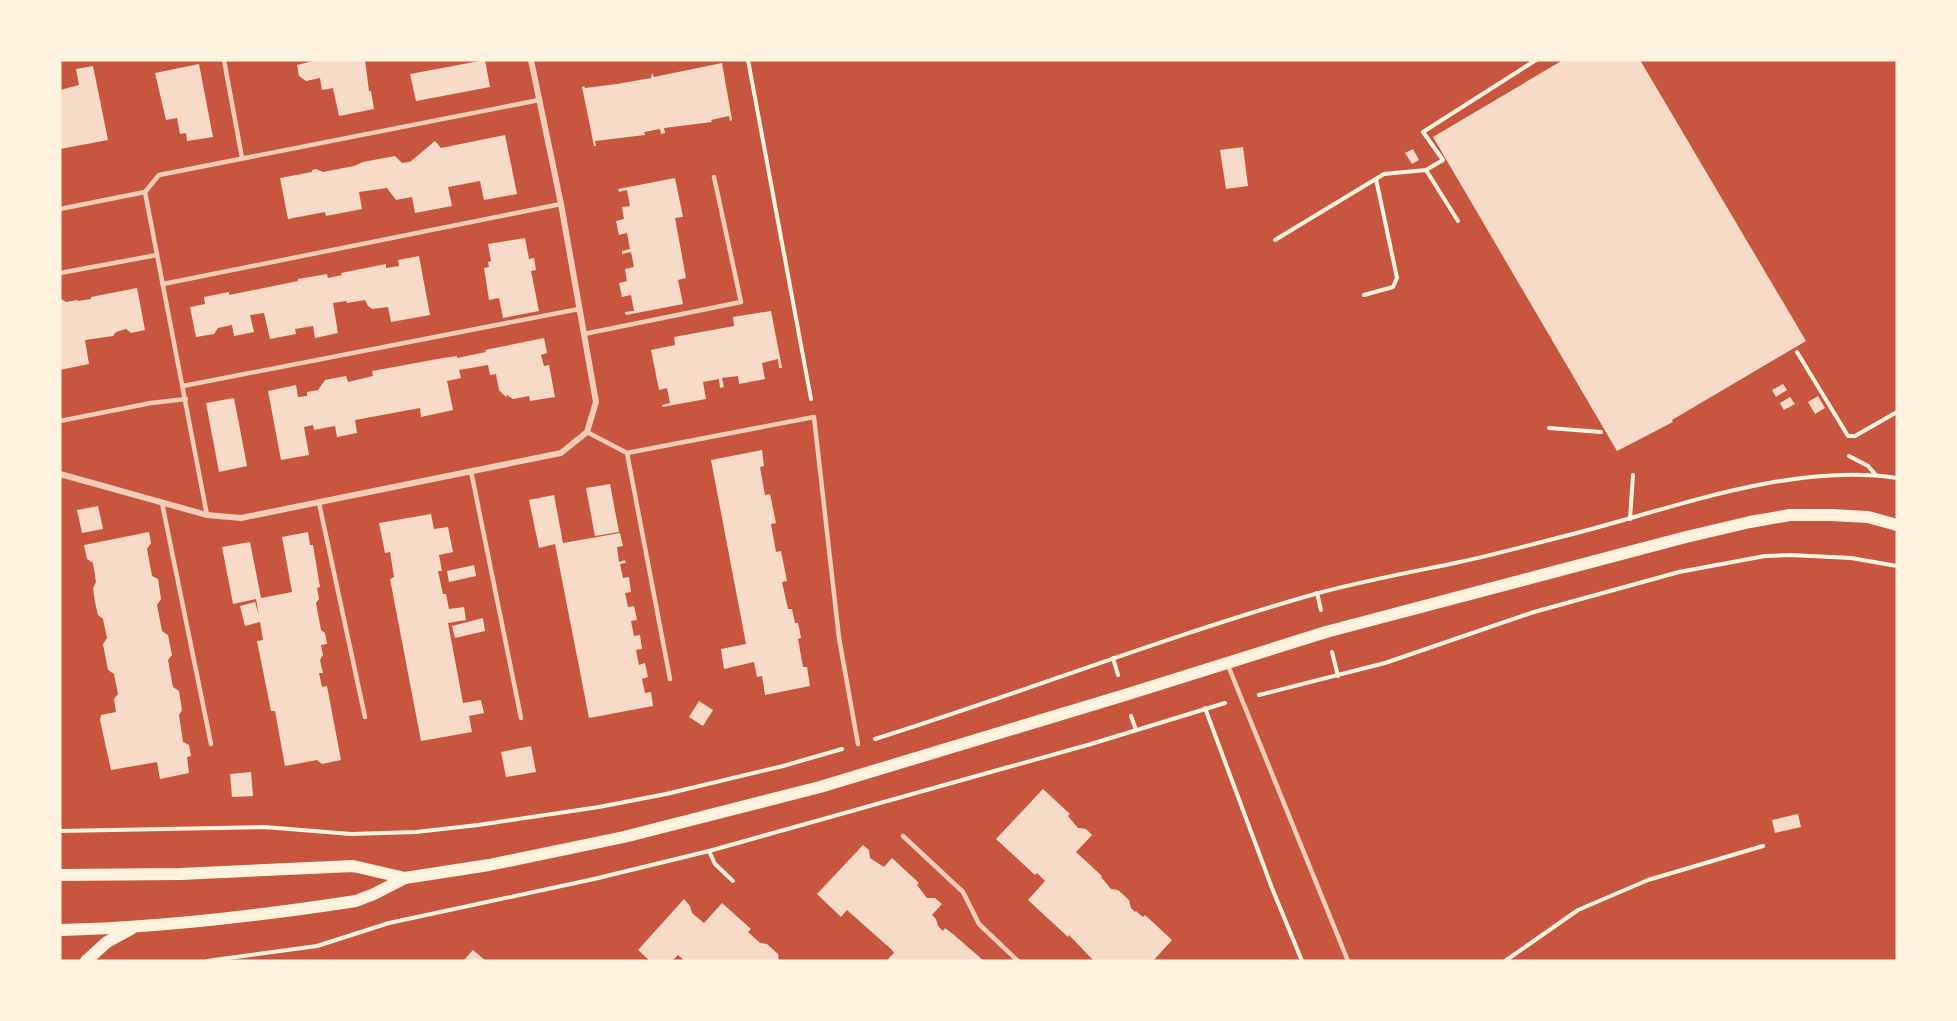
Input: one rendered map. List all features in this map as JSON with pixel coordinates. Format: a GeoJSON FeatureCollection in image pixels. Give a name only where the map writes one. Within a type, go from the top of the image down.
{"type":"FeatureCollection","features":[{"type":"Feature","properties":{"kind":"main road"},"geometry":{"type":"LineString","coordinates":[[60,930],[137,927],[214,920],[356,901],[405,878],[479,867],[624,837],[758,804],[908,761],[1326,632],[1750,522],[1790,516],[1831,514],[1868,517],[1897,525]]}},
{"type":"Feature","properties":{"kind":"main road"},"geometry":{"type":"LineString","coordinates":[[60,875],[192,873],[353,866],[405,878]]}},
{"type":"Feature","properties":{"kind":"main road"},"geometry":{"type":"LineString","coordinates":[[86,961],[107,942],[137,927]]}},
{"type":"Feature","properties":{"kind":"street"},"geometry":{"type":"LineString","coordinates":[[60,474],[207,514],[241,518],[561,453],[587,432],[596,402],[561,204],[531,60]]}},
{"type":"Feature","properties":{"kind":"lane"},"geometry":{"type":"LineString","coordinates":[[224,60],[242,158]]}},
{"type":"Feature","properties":{"kind":"lane"},"geometry":{"type":"LineString","coordinates":[[60,209],[145,192],[159,175],[539,100]]}},
{"type":"Feature","properties":{"kind":"lane"},"geometry":{"type":"LineString","coordinates":[[584,334],[741,302],[714,177]]}},
{"type":"Feature","properties":{"kind":"lane"},"geometry":{"type":"LineString","coordinates":[[145,192],[207,514]]}},
{"type":"Feature","properties":{"kind":"lane"},"geometry":{"type":"LineString","coordinates":[[163,284],[561,204]]}},
{"type":"Feature","properties":{"kind":"lane"},"geometry":{"type":"LineString","coordinates":[[60,273],[157,255]]}},
{"type":"Feature","properties":{"kind":"lane"},"geometry":{"type":"LineString","coordinates":[[183,386],[579,309]]}},
{"type":"Feature","properties":{"kind":"lane"},"geometry":{"type":"LineString","coordinates":[[60,421],[186,399]]}},
{"type":"Feature","properties":{"kind":"lane"},"geometry":{"type":"LineString","coordinates":[[587,432],[627,453],[814,417],[839,638],[858,744]]}},
{"type":"Feature","properties":{"kind":"lane"},"geometry":{"type":"LineString","coordinates":[[627,453],[670,679]]}},
{"type":"Feature","properties":{"kind":"lane"},"geometry":{"type":"LineString","coordinates":[[471,471],[521,718]]}},
{"type":"Feature","properties":{"kind":"lane"},"geometry":{"type":"LineString","coordinates":[[162,503],[211,744]]}},
{"type":"Feature","properties":{"kind":"lane"},"geometry":{"type":"LineString","coordinates":[[319,503],[365,717]]}},
{"type":"Feature","properties":{"kind":"lane"},"geometry":{"type":"LineString","coordinates":[[1227,663],[1348,961]]}},
{"type":"Feature","properties":{"kind":"lane"},"geometry":{"type":"LineString","coordinates":[[903,836],[963,892],[979,924],[1018,961]]}},
{"type":"Feature","properties":{"kind":"path"},"geometry":{"type":"LineString","coordinates":[[748,60],[814,417]]}},
{"type":"Feature","properties":{"kind":"path"},"geometry":{"type":"LineString","coordinates":[[1275,240],[1384,174],[1426,170],[1443,160],[1423,132],[1536,60]]}},
{"type":"Feature","properties":{"kind":"path"},"geometry":{"type":"LineString","coordinates":[[1426,170],[1458,221]]}},
{"type":"Feature","properties":{"kind":"path"},"geometry":{"type":"LineString","coordinates":[[1364,295],[1393,287],[1397,278],[1376,179]]}},
{"type":"Feature","properties":{"kind":"path"},"geometry":{"type":"LineString","coordinates":[[1797,352],[1848,436],[1855,436],[1897,412]]}},
{"type":"Feature","properties":{"kind":"path"},"geometry":{"type":"LineString","coordinates":[[1549,428],[1601,432]]}},
{"type":"Feature","properties":{"kind":"path"},"geometry":{"type":"LineString","coordinates":[[1849,456],[1868,466],[1876,476]]}},
{"type":"Feature","properties":{"kind":"path"},"geometry":{"type":"LineString","coordinates":[[1630,519],[1633,475]]}},
{"type":"Feature","properties":{"kind":"path"},"geometry":{"type":"LineString","coordinates":[[60,831],[264,827],[330,833],[416,832],[538,816],[655,796],[783,766],[858,744],[1317,593],[1509,550],[1693,501],[1772,484],[1833,476],[1897,478]]}},
{"type":"Feature","properties":{"kind":"path"},"geometry":{"type":"LineString","coordinates":[[1242,699],[1385,663],[1534,612],[1679,572],[1765,556],[1790,555],[1851,558],[1897,566]]}},
{"type":"Feature","properties":{"kind":"path"},"geometry":{"type":"LineString","coordinates":[[207,961],[317,946],[388,922],[464,908],[709,851],[1090,744],[1205,708],[1272,888],[1302,961]]}},
{"type":"Feature","properties":{"kind":"path"},"geometry":{"type":"LineString","coordinates":[[1505,961],[1578,910],[1648,880],[1763,846]]}},
{"type":"Feature","properties":{"kind":"path"},"geometry":{"type":"LineString","coordinates":[[709,851],[715,864],[733,881]]}},
{"type":"Feature","properties":{"kind":"building"},"geometry":{"type":"Polygon","coordinates":[[[317,60],[365,60],[374,109],[339,116],[333,88],[322,90],[320,78],[306,81],[299,76],[297,65],[317,60]]]}},
{"type":"Feature","properties":{"kind":"building"},"geometry":{"type":"Polygon","coordinates":[[[485,60],[490,87],[416,101],[410,74],[485,60]]]}},
{"type":"Feature","properties":{"kind":"building"},"geometry":{"type":"Polygon","coordinates":[[[1563,60],[1640,60],[1806,341],[1672,420],[1673,422],[1617,451],[1433,137],[1563,60]]]}},
{"type":"Feature","properties":{"kind":"building"},"geometry":{"type":"Polygon","coordinates":[[[722,63],[732,120],[730,121],[729,116],[711,120],[712,122],[664,128],[665,133],[661,134],[660,129],[644,132],[645,135],[595,141],[596,146],[594,146],[582,87],[617,84],[651,78],[652,73],[654,77],[722,63]]]}},
{"type":"Feature","properties":{"kind":"building"},"geometry":{"type":"Polygon","coordinates":[[[199,64],[213,137],[187,141],[186,133],[180,134],[177,118],[166,120],[155,73],[199,64]]]}},
{"type":"Feature","properties":{"kind":"building"},"geometry":{"type":"Polygon","coordinates":[[[93,66],[108,140],[60,149],[60,90],[79,85],[76,69],[93,66]]]}},
{"type":"Feature","properties":{"kind":"building"},"geometry":{"type":"Polygon","coordinates":[[[505,135],[517,194],[484,200],[480,181],[448,187],[452,206],[415,213],[412,197],[396,200],[387,188],[359,192],[362,209],[326,216],[325,212],[288,219],[280,178],[312,172],[316,169],[323,172],[395,156],[402,163],[410,162],[435,141],[441,148],[505,135]]]}},
{"type":"Feature","properties":{"kind":"building"},"geometry":{"type":"Polygon","coordinates":[[[1243,147],[1248,186],[1226,189],[1220,150],[1243,147]]]}},
{"type":"Feature","properties":{"kind":"building"},"geometry":{"type":"Polygon","coordinates":[[[1413,149],[1419,160],[1412,164],[1405,153],[1413,149]]]}},
{"type":"Feature","properties":{"kind":"building"},"geometry":{"type":"Polygon","coordinates":[[[675,178],[683,217],[675,218],[686,278],[678,280],[683,304],[626,315],[625,312],[634,311],[631,295],[622,297],[619,283],[627,281],[625,269],[634,267],[631,252],[622,254],[622,251],[630,249],[627,233],[619,235],[616,221],[624,219],[622,207],[630,206],[627,190],[619,192],[618,189],[675,178]]]}},
{"type":"Feature","properties":{"kind":"building"},"geometry":{"type":"Polygon","coordinates":[[[525,238],[529,259],[534,258],[536,270],[531,271],[539,311],[503,318],[499,298],[489,300],[484,268],[489,267],[488,262],[491,261],[488,244],[525,238]]]}},
{"type":"Feature","properties":{"kind":"building"},"geometry":{"type":"Polygon","coordinates":[[[419,256],[430,315],[391,322],[388,307],[372,309],[365,300],[347,303],[346,301],[333,303],[338,333],[315,338],[313,326],[295,329],[296,334],[270,339],[264,313],[250,315],[254,332],[234,336],[232,325],[218,328],[214,334],[196,337],[190,307],[205,304],[204,297],[229,292],[229,295],[327,274],[328,278],[342,275],[341,273],[386,264],[386,268],[399,266],[398,260],[419,256]]]}},
{"type":"Feature","properties":{"kind":"building"},"geometry":{"type":"Polygon","coordinates":[[[137,288],[145,330],[131,333],[126,329],[116,332],[113,336],[85,340],[89,364],[60,370],[60,298],[66,302],[78,301],[137,288]]]}},
{"type":"Feature","properties":{"kind":"building"},"geometry":{"type":"Polygon","coordinates":[[[771,311],[782,368],[779,368],[778,359],[762,363],[765,379],[739,384],[738,376],[722,378],[724,387],[720,388],[719,379],[703,382],[706,399],[662,407],[670,403],[667,388],[659,390],[651,350],[675,345],[674,337],[734,326],[733,317],[771,311]]]}},
{"type":"Feature","properties":{"kind":"building"},"geometry":{"type":"Polygon","coordinates":[[[544,338],[547,353],[541,355],[544,366],[549,365],[555,397],[530,401],[529,396],[513,399],[507,395],[506,397],[499,390],[496,374],[490,375],[488,365],[459,370],[461,378],[447,381],[453,410],[421,417],[420,408],[355,420],[357,433],[337,437],[335,426],[314,430],[313,425],[304,427],[309,455],[281,460],[268,391],[296,385],[298,397],[307,396],[307,392],[318,390],[325,380],[346,376],[348,382],[373,376],[372,371],[443,358],[457,356],[457,358],[544,338]]]}},
{"type":"Feature","properties":{"kind":"building"},"geometry":{"type":"Polygon","coordinates":[[[1783,384],[1787,390],[1776,397],[1772,390],[1783,384]]]}},
{"type":"Feature","properties":{"kind":"building"},"geometry":{"type":"Polygon","coordinates":[[[1818,396],[1825,408],[1815,414],[1808,402],[1818,396]]]}},
{"type":"Feature","properties":{"kind":"building"},"geometry":{"type":"Polygon","coordinates":[[[1790,397],[1795,404],[1784,410],[1780,403],[1790,397]]]}},
{"type":"Feature","properties":{"kind":"building"},"geometry":{"type":"Polygon","coordinates":[[[234,398],[247,466],[219,472],[206,403],[234,398]]]}},
{"type":"Feature","properties":{"kind":"building"},"geometry":{"type":"Polygon","coordinates":[[[762,450],[764,466],[760,467],[765,495],[770,494],[776,523],[771,524],[776,552],[781,551],[787,581],[782,582],[788,609],[792,609],[795,623],[798,623],[801,638],[798,639],[803,667],[807,667],[810,686],[765,695],[762,676],[757,677],[754,662],[724,669],[721,649],[746,644],[711,460],[762,450]]]}},
{"type":"Feature","properties":{"kind":"building"},"geometry":{"type":"Polygon","coordinates":[[[610,484],[619,532],[595,536],[586,488],[610,484]]]}},
{"type":"Feature","properties":{"kind":"building"},"geometry":{"type":"Polygon","coordinates":[[[554,495],[563,543],[620,533],[623,546],[617,547],[619,562],[625,560],[626,563],[620,564],[623,578],[629,577],[631,592],[625,593],[628,607],[634,606],[637,620],[631,621],[634,636],[640,635],[642,649],[636,650],[639,665],[645,663],[648,677],[642,679],[645,693],[651,692],[653,706],[589,718],[555,544],[539,548],[529,500],[554,495]]]}},
{"type":"Feature","properties":{"kind":"building"},"geometry":{"type":"Polygon","coordinates":[[[98,506],[103,529],[82,533],[77,510],[98,506]]]}},
{"type":"Feature","properties":{"kind":"building"},"geometry":{"type":"Polygon","coordinates":[[[431,514],[434,529],[448,527],[453,552],[439,555],[442,571],[438,571],[443,594],[446,594],[449,609],[464,607],[466,620],[448,623],[463,703],[481,700],[484,713],[469,716],[472,732],[421,741],[390,579],[394,577],[390,552],[385,553],[379,523],[431,514]]]}},
{"type":"Feature","properties":{"kind":"building"},"geometry":{"type":"Polygon","coordinates":[[[149,532],[151,543],[147,549],[152,576],[158,579],[161,599],[157,605],[162,631],[168,635],[172,655],[168,660],[173,687],[179,691],[182,710],[179,715],[183,742],[189,745],[191,756],[187,757],[189,773],[160,779],[157,762],[111,770],[100,720],[101,715],[116,712],[114,699],[118,694],[114,674],[108,670],[103,644],[107,638],[103,619],[98,615],[95,602],[93,588],[96,582],[93,563],[87,559],[84,545],[149,532]]]}},
{"type":"Feature","properties":{"kind":"building"},"geometry":{"type":"Polygon","coordinates":[[[308,532],[310,545],[313,545],[320,587],[317,588],[319,599],[316,603],[321,630],[325,633],[327,644],[321,645],[323,655],[320,660],[323,673],[319,673],[322,687],[327,686],[341,760],[322,764],[317,760],[285,766],[275,711],[271,711],[257,641],[263,640],[260,622],[245,626],[240,606],[255,602],[259,615],[256,599],[233,604],[222,547],[250,542],[261,598],[292,592],[282,537],[308,532]]]}},
{"type":"Feature","properties":{"kind":"building"},"geometry":{"type":"Polygon","coordinates":[[[474,565],[476,576],[449,582],[447,571],[474,565]]]}},
{"type":"Feature","properties":{"kind":"building"},"geometry":{"type":"Polygon","coordinates":[[[483,618],[485,631],[455,638],[452,626],[483,618]]]}},
{"type":"Feature","properties":{"kind":"building"},"geometry":{"type":"Polygon","coordinates":[[[699,701],[713,710],[703,726],[689,717],[699,701]]]}},
{"type":"Feature","properties":{"kind":"building"},"geometry":{"type":"Polygon","coordinates":[[[531,746],[536,772],[506,777],[501,752],[531,746]]]}},
{"type":"Feature","properties":{"kind":"building"},"geometry":{"type":"Polygon","coordinates":[[[251,772],[253,796],[232,797],[230,774],[251,772]]]}},
{"type":"Feature","properties":{"kind":"building"},"geometry":{"type":"Polygon","coordinates":[[[1043,789],[1070,814],[1068,816],[1078,828],[1086,829],[1092,835],[1076,852],[1102,876],[1111,889],[1118,890],[1129,900],[1135,912],[1143,917],[1145,915],[1172,940],[1153,961],[1094,961],[1069,935],[1068,937],[1028,900],[1045,881],[1037,873],[1035,875],[996,839],[1043,789]]]}},
{"type":"Feature","properties":{"kind":"building"},"geometry":{"type":"Polygon","coordinates":[[[1798,814],[1801,827],[1775,833],[1772,820],[1798,814]]]}},
{"type":"Feature","properties":{"kind":"building"},"geometry":{"type":"Polygon","coordinates":[[[863,845],[869,850],[870,858],[884,867],[892,858],[919,883],[917,885],[927,898],[935,898],[942,904],[932,915],[938,926],[943,931],[945,928],[953,934],[984,961],[886,961],[894,953],[892,950],[847,910],[841,917],[817,894],[863,845]]]}},
{"type":"Feature","properties":{"kind":"building"},"geometry":{"type":"Polygon","coordinates":[[[684,899],[692,913],[704,923],[722,903],[751,929],[748,932],[760,943],[767,944],[778,954],[779,961],[685,961],[678,955],[672,961],[650,961],[638,950],[684,899]]]}},
{"type":"Feature","properties":{"kind":"building"},"geometry":{"type":"Polygon","coordinates":[[[473,950],[486,961],[463,961],[473,950]]]}}]}
